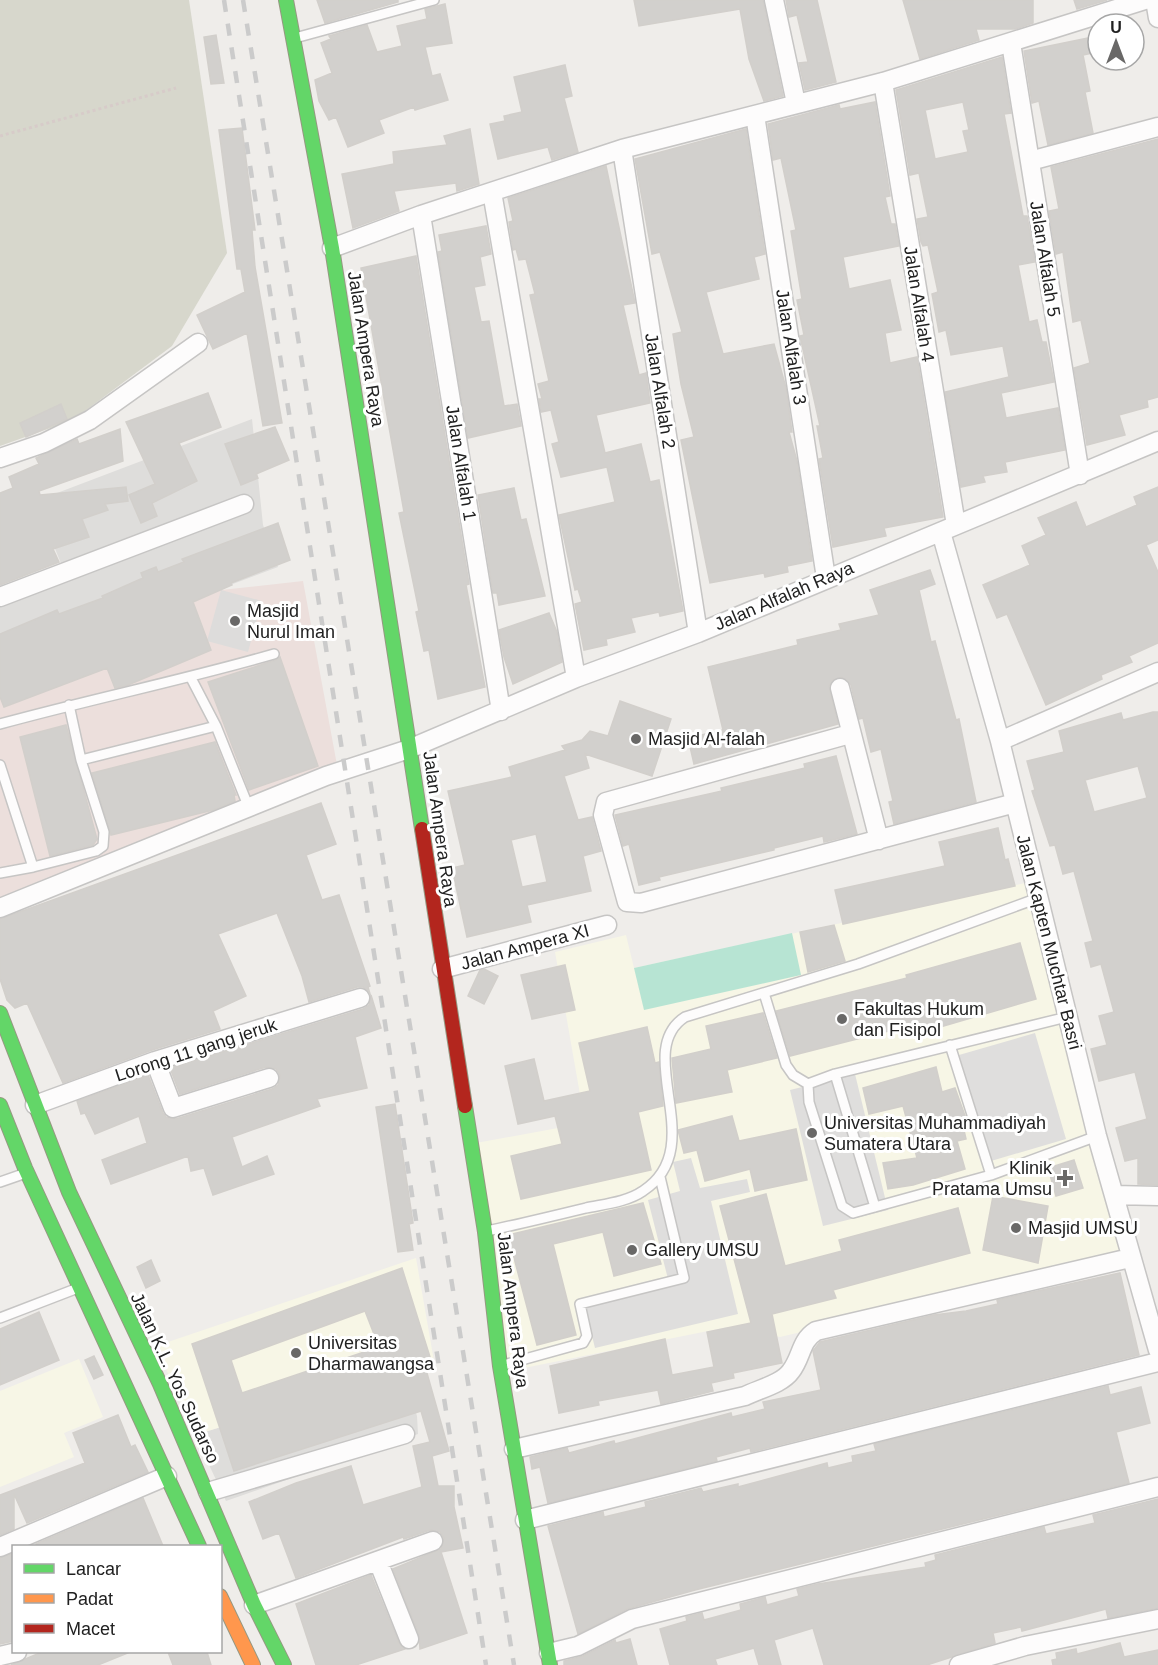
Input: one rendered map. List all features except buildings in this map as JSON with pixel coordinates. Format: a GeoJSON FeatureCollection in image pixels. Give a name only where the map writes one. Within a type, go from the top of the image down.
{"type":"FeatureCollection","features":[{"type":"Feature","properties":{"kind":"street","name":"Jalan Ampera Raya"},"geometry":{"type":"LineString","coordinates":[[286,0],[333,248],[442,969],[485,1232],[500,1366],[550,1659]]}},
{"type":"Feature","properties":{"kind":"street"},"geometry":{"type":"LineString","coordinates":[[774,0],[796,103]]}},
{"type":"Feature","properties":{"kind":"street"},"geometry":{"type":"LineString","coordinates":[[333,248],[421,215],[622,149],[883,82],[1011,43],[1155,9]]}},
{"type":"Feature","properties":{"kind":"street","name":"Jalan Alfalah 5"},"geometry":{"type":"LineString","coordinates":[[1011,43],[1080,475]]}},
{"type":"Feature","properties":{"kind":"street","name":"Jalan Alfalah 4"},"geometry":{"type":"LineString","coordinates":[[883,82],[949,529]]}},
{"type":"Feature","properties":{"kind":"street","name":"Jalan Alfalah 3"},"geometry":{"type":"LineString","coordinates":[[755,115],[826,578]]}},
{"type":"Feature","properties":{"kind":"street"},"geometry":{"type":"LineString","coordinates":[[1030,161],[1158,127]]}},
{"type":"Feature","properties":{"kind":"street","name":"Jalan Alfalah 2"},"geometry":{"type":"LineString","coordinates":[[622,149],[698,633]]}},
{"type":"Feature","properties":{"kind":"street"},"geometry":{"type":"LineString","coordinates":[[492,192],[576,678]]}},
{"type":"Feature","properties":{"kind":"street","name":"Jalan Alfalah 1"},"geometry":{"type":"LineString","coordinates":[[421,215],[501,711]]}},
{"type":"Feature","properties":{"kind":"street"},"geometry":{"type":"LineString","coordinates":[[0,458],[44,443],[90,420],[198,343]]}},
{"type":"Feature","properties":{"kind":"street","name":"Jalan Alfalah Raya"},"geometry":{"type":"LineString","coordinates":[[0,908],[336,773],[409,749],[576,678],[698,633],[1158,441]]}},
{"type":"Feature","properties":{"kind":"street"},"geometry":{"type":"LineString","coordinates":[[0,597],[244,504]]}},
{"type":"Feature","properties":{"kind":"street","name":"Jalan Kapten Muchtar Basri"},"geometry":{"type":"LineString","coordinates":[[949,529],[1097,1136],[1158,1350]]}},
{"type":"Feature","properties":{"kind":"street"},"geometry":{"type":"LineString","coordinates":[[1000,741],[1158,672]]}},
{"type":"Feature","properties":{"kind":"street"},"geometry":{"type":"LineString","coordinates":[[840,688],[879,840]]}},
{"type":"Feature","properties":{"kind":"street"},"geometry":{"type":"LineString","coordinates":[[850,734],[606,802],[603,815],[623,896],[632,904],[641,903],[1015,803]]}},
{"type":"Feature","properties":{"kind":"street","name":"Jalan Ampera XI"},"geometry":{"type":"LineString","coordinates":[[442,969],[607,925]]}},
{"type":"Feature","properties":{"kind":"street","name":"Lorong 11 gang jeruk"},"geometry":{"type":"LineString","coordinates":[[34,1105],[155,1061],[360,998]]}},
{"type":"Feature","properties":{"kind":"street","name":"Jalan K.L. Yos Sudarso"},"geometry":{"type":"LineString","coordinates":[[0,1013],[146,1390],[167,1476],[199,1545]]}},
{"type":"Feature","properties":{"kind":"street"},"geometry":{"type":"LineString","coordinates":[[155,1061],[173,1108],[268,1078]]}},
{"type":"Feature","properties":{"kind":"street","name":"Jalan K.L. Yos Sudarso"},"geometry":{"type":"LineString","coordinates":[[0,1105],[28,1173],[81,1287],[208,1492],[254,1605],[284,1665]]}},
{"type":"Feature","properties":{"kind":"street"},"geometry":{"type":"LineString","coordinates":[[1114,1195],[1158,1196]]}},
{"type":"Feature","properties":{"kind":"street"},"geometry":{"type":"LineString","coordinates":[[514,1449],[745,1396],[777,1382],[791,1372],[807,1336],[816,1330],[1130,1258]]}},
{"type":"Feature","properties":{"kind":"street"},"geometry":{"type":"LineString","coordinates":[[525,1520],[1158,1362]]}},
{"type":"Feature","properties":{"kind":"street"},"geometry":{"type":"LineString","coordinates":[[208,1492],[405,1434]]}},
{"type":"Feature","properties":{"kind":"street"},"geometry":{"type":"LineString","coordinates":[[0,1547],[167,1476]]}},
{"type":"Feature","properties":{"kind":"street"},"geometry":{"type":"LineString","coordinates":[[550,1659],[632,1619],[1158,1487]]}},
{"type":"Feature","properties":{"kind":"street"},"geometry":{"type":"LineString","coordinates":[[254,1605],[433,1541]]}},
{"type":"Feature","properties":{"kind":"street"},"geometry":{"type":"LineString","coordinates":[[378,1561],[409,1639]]}},
{"type":"Feature","properties":{"kind":"street"},"geometry":{"type":"LineString","coordinates":[[222,1600],[253,1665]]}},
{"type":"Feature","properties":{"kind":"street"},"geometry":{"type":"LineString","coordinates":[[959,1665],[1024,1646],[1158,1619]]}},
{"type":"Feature","properties":{"kind":"lane"},"geometry":{"type":"LineString","coordinates":[[292,39],[434,0]]}},
{"type":"Feature","properties":{"kind":"lane"},"geometry":{"type":"LineString","coordinates":[[0,724],[69,705],[191,678],[274,654]]}},
{"type":"Feature","properties":{"kind":"lane"},"geometry":{"type":"LineString","coordinates":[[191,678],[216,726],[249,808]]}},
{"type":"Feature","properties":{"kind":"lane"},"geometry":{"type":"LineString","coordinates":[[0,873],[96,851],[103,846],[104,832],[81,760],[69,705]]}},
{"type":"Feature","properties":{"kind":"lane"},"geometry":{"type":"LineString","coordinates":[[81,760],[216,726]]}},
{"type":"Feature","properties":{"kind":"lane"},"geometry":{"type":"LineString","coordinates":[[0,765],[33,867]]}},
{"type":"Feature","properties":{"kind":"lane"},"geometry":{"type":"LineString","coordinates":[[485,1232],[629,1198],[660,1178],[669,1161],[673,1119],[664,1052],[673,1024],[685,1017],[858,964],[1038,898]]}},
{"type":"Feature","properties":{"kind":"lane"},"geometry":{"type":"LineString","coordinates":[[764,993],[786,1065],[793,1075],[808,1084]]}},
{"type":"Feature","properties":{"kind":"lane"},"geometry":{"type":"LineString","coordinates":[[808,1084],[835,1074],[1067,1017]]}},
{"type":"Feature","properties":{"kind":"lane"},"geometry":{"type":"LineString","coordinates":[[950,1046],[991,1175]]}},
{"type":"Feature","properties":{"kind":"lane"},"geometry":{"type":"LineString","coordinates":[[835,1074],[875,1207]]}},
{"type":"Feature","properties":{"kind":"lane"},"geometry":{"type":"LineString","coordinates":[[808,1084],[809,1102],[842,1206],[853,1213],[991,1175],[1097,1136]]}},
{"type":"Feature","properties":{"kind":"lane"},"geometry":{"type":"LineString","coordinates":[[0,1182],[28,1173]]}},
{"type":"Feature","properties":{"kind":"lane"},"geometry":{"type":"LineString","coordinates":[[500,1366],[584,1343],[587,1336],[580,1304],[684,1278],[660,1178]]}},
{"type":"Feature","properties":{"kind":"lane"},"geometry":{"type":"LineString","coordinates":[[0,1318],[81,1287]]}},
{"type":"Feature","properties":{"kind":"path"},"geometry":{"type":"LineString","coordinates":[[0,136],[176,88]]}},
{"type":"Feature","properties":{"kind":"shaded area"},"geometry":{"type":"Polygon","coordinates":[[[0,0],[189,0],[227,253],[172,346],[73,420],[0,446],[0,0]]]}},
{"type":"Feature","properties":{"kind":"shaded area"},"geometry":{"type":"Polygon","coordinates":[[[252,419],[263,525],[278,567],[0,672],[0,589],[62,566],[36,501],[252,419]]]}},
{"type":"Feature","properties":{"kind":"shaded area"},"geometry":{"type":"Polygon","coordinates":[[[303,581],[337,765],[0,900],[0,679],[76,653],[221,590],[303,581]]]}},
{"type":"Feature","properties":{"kind":"shaded area","name":"Masjid Nurul Iman"},"geometry":{"type":"Polygon","coordinates":[[[221,590],[262,601],[248,652],[207,641],[221,590]]]}},
{"type":"Feature","properties":{"kind":"shaded area","name":"Universitas Muhammadiyah Sumatera Utara"},"geometry":{"type":"Polygon","coordinates":[[[1025,883],[1126,1255],[780,1337],[728,1327],[509,1371],[476,1143],[585,1123],[555,952],[626,935],[634,968],[1025,883]]]}},
{"type":"Feature","properties":{"kind":"shaded area"},"geometry":{"type":"Polygon","coordinates":[[[1035,1033],[1066,1139],[991,1161],[959,1055],[1035,1033]]]}},
{"type":"Feature","properties":{"kind":"shaded area"},"geometry":{"type":"Polygon","coordinates":[[[855,1074],[888,1210],[823,1226],[790,1090],[855,1074]]]}},
{"type":"Feature","properties":{"kind":"shaded area"},"geometry":{"type":"Polygon","coordinates":[[[691,1158],[700,1188],[747,1179],[750,1192],[711,1201],[738,1314],[595,1348],[584,1304],[669,1283],[648,1200],[680,1191],[673,1162],[691,1158]]]}},
{"type":"Feature","properties":{"kind":"shaded area","name":"Universitas Dharmawangsa"},"geometry":{"type":"Polygon","coordinates":[[[416,1258],[434,1361],[195,1435],[156,1346],[416,1258]]]}},
{"type":"Feature","properties":{"kind":"shaded area"},"geometry":{"type":"Polygon","coordinates":[[[79,1359],[103,1417],[64,1433],[74,1457],[0,1487],[0,1391],[79,1359]]]}},
{"type":"Feature","properties":{"kind":"shaded area"},"geometry":{"type":"Polygon","coordinates":[[[403,1371],[417,1416],[418,1434],[226,1501],[195,1435],[403,1371]]]}},
{"type":"Feature","properties":{"kind":"green space"},"geometry":{"type":"Polygon","coordinates":[[[792,933],[801,975],[644,1010],[634,968],[792,933]]]}},
{"type":"Feature","properties":{"kind":"railway"},"geometry":{"type":"LineString","coordinates":[[224,0],[486,1665]]}},
{"type":"Feature","properties":{"kind":"railway"},"geometry":{"type":"LineString","coordinates":[[243,0],[514,1665]]}},
{"type":"Feature","properties":{"kind":"traffic: fast"},"geometry":{"type":"LineString","coordinates":[[286,0],[332,248],[422,829]]}},
{"type":"Feature","properties":{"kind":"traffic: fast"},"geometry":{"type":"LineString","coordinates":[[0,1013],[69,1192],[160,1384],[254,1605],[284,1665]]}},
{"type":"Feature","properties":{"kind":"traffic: fast"},"geometry":{"type":"LineString","coordinates":[[0,1105],[25,1168],[199,1545]]}},
{"type":"Feature","properties":{"kind":"traffic: fast"},"geometry":{"type":"LineString","coordinates":[[465,1106],[485,1232],[500,1366],[550,1665]]}},
{"type":"Feature","properties":{"kind":"traffic: slow"},"geometry":{"type":"LineString","coordinates":[[222,1600],[253,1665]]}},
{"type":"Feature","properties":{"kind":"traffic: jam"},"geometry":{"type":"LineString","coordinates":[[422,829],[465,1106]]}},
{"type":"Feature","properties":{"kind":"place","name":"Masjid Nurul Iman"},"geometry":{"type":"Point","coordinates":[235,621]}},
{"type":"Feature","properties":{"kind":"place","name":"Masjid Al-falah"},"geometry":{"type":"Point","coordinates":[636,739]}},
{"type":"Feature","properties":{"kind":"place","name":"Fakultas Hukum dan Fisipol"},"geometry":{"type":"Point","coordinates":[842,1019]}},
{"type":"Feature","properties":{"kind":"place","name":"Universitas Muhammadiyah Sumatera Utara"},"geometry":{"type":"Point","coordinates":[812,1133]}},
{"type":"Feature","properties":{"kind":"place","name":"Klinik Pratama Umsu"},"geometry":{"type":"Point","coordinates":[1065,1178]}},
{"type":"Feature","properties":{"kind":"place","name":"Masjid UMSU"},"geometry":{"type":"Point","coordinates":[1016,1228]}},
{"type":"Feature","properties":{"kind":"place","name":"Gallery UMSU"},"geometry":{"type":"Point","coordinates":[632,1250]}},
{"type":"Feature","properties":{"kind":"place","name":"Universitas Dharmawangsa"},"geometry":{"type":"Point","coordinates":[296,1353]}}]}
